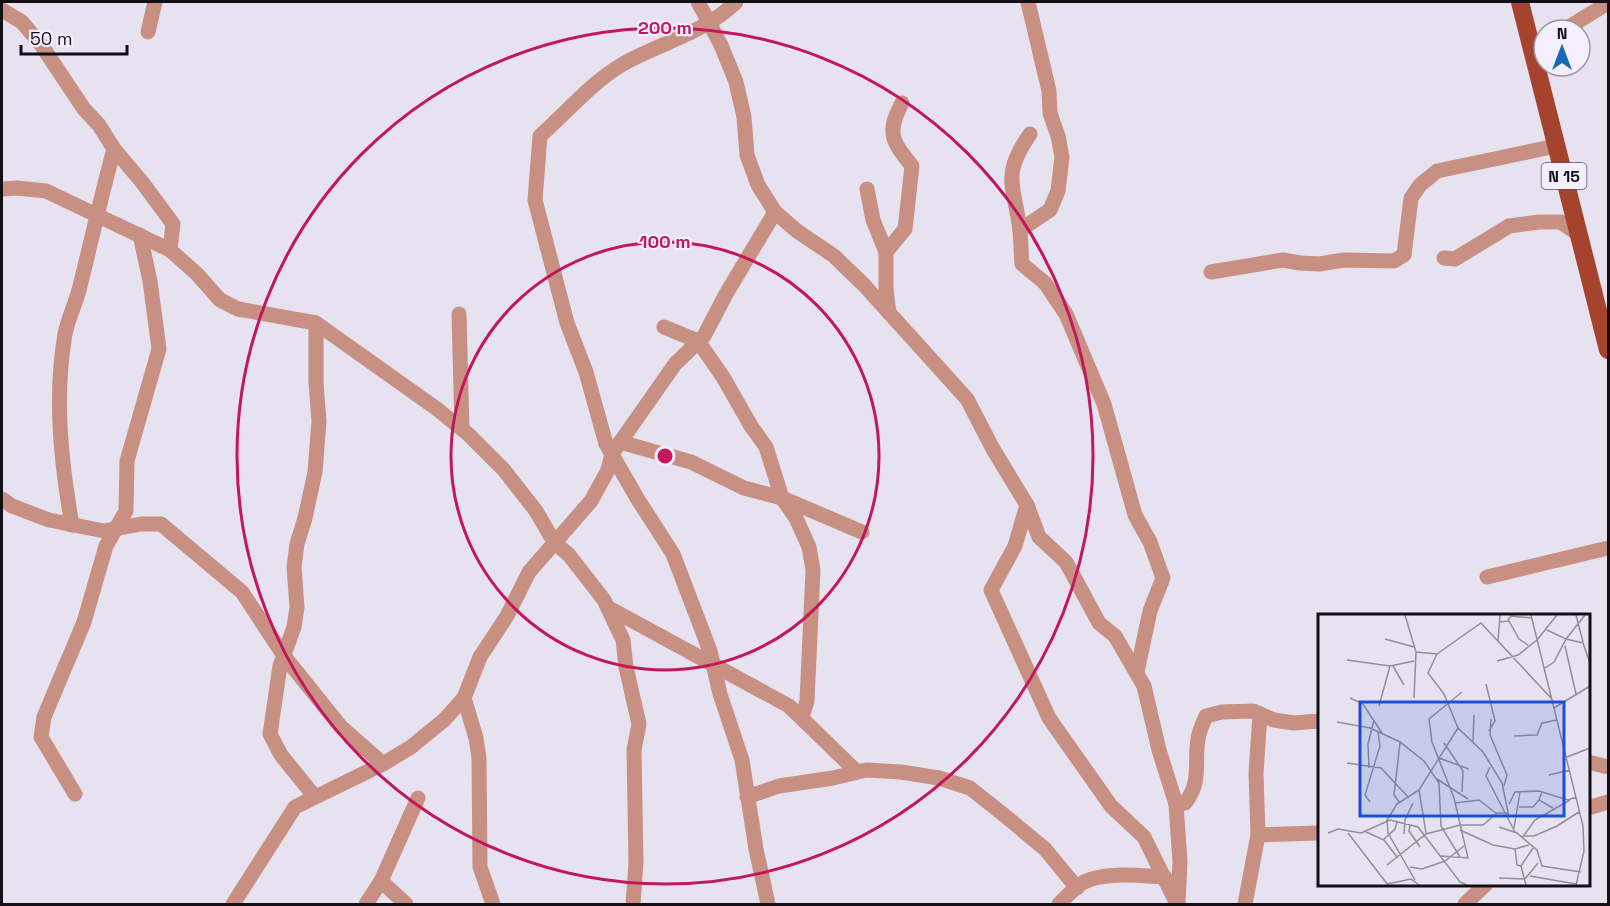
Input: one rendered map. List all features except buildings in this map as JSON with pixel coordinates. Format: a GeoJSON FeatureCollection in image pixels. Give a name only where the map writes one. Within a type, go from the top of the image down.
{"type":"FeatureCollection","features":[{"type":"Feature","properties":{"kind":"main road","name":"N 15"},"geometry":{"type":"LineString","coordinates":[[1520,2],[1532,31]]}},
{"type":"Feature","properties":{"kind":"main road","name":"N 15"},"geometry":{"type":"LineString","coordinates":[[1544,78],[1556,146],[1608,350]]}},
{"type":"Feature","properties":{"kind":"street"},"geometry":{"type":"LineString","coordinates":[[148,33],[155,2]]}},
{"type":"Feature","properties":{"kind":"street"},"geometry":{"type":"LineString","coordinates":[[698,2],[721,45],[736,82],[744,117],[747,155],[758,185],[776,212],[797,231],[834,256],[967,399],[1027,505],[1039,537],[1066,562],[1099,623],[1115,636],[1137,672],[1144,686],[1159,750],[1176,804],[1180,862],[1178,904]]}},
{"type":"Feature","properties":{"kind":"street"},"geometry":{"type":"LineString","coordinates":[[735,2],[709,23],[623,64],[589,89],[540,136],[535,200],[567,322],[586,372],[606,444],[616,448],[691,462],[744,488],[782,498],[862,532]]}},
{"type":"Feature","properties":{"kind":"street"},"geometry":{"type":"LineString","coordinates":[[1020,230],[1050,210],[1058,191],[1062,157],[1050,113],[1049,92],[1028,2]]}},
{"type":"Feature","properties":{"kind":"street"},"geometry":{"type":"LineString","coordinates":[[1584,18],[1608,3]]}},
{"type":"Feature","properties":{"kind":"street"},"geometry":{"type":"LineString","coordinates":[[2,10],[22,22],[42,46],[114,149],[173,224],[171,250]]}},
{"type":"Feature","properties":{"kind":"street"},"geometry":{"type":"LineString","coordinates":[[886,252],[905,229],[908,210],[912,166],[897,147],[891,134],[893,119],[902,103]]}},
{"type":"Feature","properties":{"kind":"street"},"geometry":{"type":"LineString","coordinates":[[1030,134],[1013,164],[1011,187],[1020,230],[1022,264],[1045,283],[1066,314],[1104,404],[1135,515],[1150,542],[1163,578],[1150,611],[1137,672]]}},
{"type":"Feature","properties":{"kind":"street"},"geometry":{"type":"LineString","coordinates":[[1211,272],[1283,260],[1319,264],[1344,260],[1394,261],[1404,255],[1412,198],[1420,185],[1437,171],[1556,146]]}},
{"type":"Feature","properties":{"kind":"street"},"geometry":{"type":"LineString","coordinates":[[72,525],[59,428],[65,333],[79,291],[96,214],[114,149]]}},
{"type":"Feature","properties":{"kind":"street"},"geometry":{"type":"LineString","coordinates":[[2,189],[17,188],[46,192],[171,250],[220,300],[238,309],[316,322],[437,409],[462,429],[504,470],[536,511],[554,542],[569,555],[609,608],[623,640],[626,667],[639,724],[634,750],[636,864],[633,904]]}},
{"type":"Feature","properties":{"kind":"street"},"geometry":{"type":"LineString","coordinates":[[867,189],[873,220],[886,252],[886,290],[889,313]]}},
{"type":"Feature","properties":{"kind":"street"},"geometry":{"type":"LineString","coordinates":[[233,904],[295,807],[383,764],[411,747],[444,720],[464,698],[480,657],[507,616],[529,572],[591,501],[608,470],[616,448],[675,364],[704,336],[726,294],[776,212]]}},
{"type":"Feature","properties":{"kind":"street"},"geometry":{"type":"LineString","coordinates":[[1444,258],[1455,259],[1509,226],[1561,222],[1578,234]]}},
{"type":"Feature","properties":{"kind":"street"},"geometry":{"type":"LineString","coordinates":[[75,794],[41,737],[44,717],[84,622],[106,546],[126,511],[127,461],[159,349],[150,281],[140,235]]}},
{"type":"Feature","properties":{"kind":"street"},"geometry":{"type":"LineString","coordinates":[[459,314],[462,429]]}},
{"type":"Feature","properties":{"kind":"street"},"geometry":{"type":"LineString","coordinates":[[315,797],[281,755],[270,734],[280,666],[294,627],[297,607],[294,567],[297,544],[315,472],[319,421],[316,383],[316,322]]}},
{"type":"Feature","properties":{"kind":"street"},"geometry":{"type":"LineString","coordinates":[[664,327],[698,341],[723,376],[751,426],[766,447],[782,498],[809,547],[813,570],[807,701],[802,717]]}},
{"type":"Feature","properties":{"kind":"street"},"geometry":{"type":"LineString","coordinates":[[616,448],[637,498],[673,554],[697,615],[742,760],[768,904]]}},
{"type":"Feature","properties":{"kind":"street"},"geometry":{"type":"LineString","coordinates":[[2,499],[12,506],[49,520],[104,531],[141,524],[161,524],[242,592],[284,656],[341,728],[383,764]]}},
{"type":"Feature","properties":{"kind":"street"},"geometry":{"type":"LineString","coordinates":[[1027,505],[1015,546],[991,590],[1049,718],[1111,806],[1144,837],[1178,904]]}},
{"type":"Feature","properties":{"kind":"street"},"geometry":{"type":"LineString","coordinates":[[1487,577],[1608,548]]}},
{"type":"Feature","properties":{"kind":"street"},"geometry":{"type":"LineString","coordinates":[[609,608],[789,706],[857,772]]}},
{"type":"Feature","properties":{"kind":"street"},"geometry":{"type":"LineString","coordinates":[[464,698],[476,738],[478,758],[480,867],[493,904]]}},
{"type":"Feature","properties":{"kind":"street"},"geometry":{"type":"LineString","coordinates":[[1176,804],[1185,803],[1193,793],[1198,767],[1198,737],[1206,716],[1222,712],[1253,711],[1274,720],[1294,723],[1318,721]]}},
{"type":"Feature","properties":{"kind":"street"},"geometry":{"type":"LineString","coordinates":[[1245,904],[1258,835],[1256,773],[1260,714]]}},
{"type":"Feature","properties":{"kind":"street"},"geometry":{"type":"LineString","coordinates":[[1589,762],[1608,767]]}},
{"type":"Feature","properties":{"kind":"street"},"geometry":{"type":"LineString","coordinates":[[747,797],[779,786],[833,778],[866,770],[901,772],[939,778],[970,788],[1045,849],[1077,888]]}},
{"type":"Feature","properties":{"kind":"street"},"geometry":{"type":"LineString","coordinates":[[366,904],[381,882],[418,798]]}},
{"type":"Feature","properties":{"kind":"street"},"geometry":{"type":"LineString","coordinates":[[1589,807],[1608,802]]}},
{"type":"Feature","properties":{"kind":"street"},"geometry":{"type":"LineString","coordinates":[[1258,835],[1318,833]]}},
{"type":"Feature","properties":{"kind":"street"},"geometry":{"type":"LineString","coordinates":[[1059,904],[1084,882],[1122,875],[1165,877]]}},
{"type":"Feature","properties":{"kind":"street"},"geometry":{"type":"LineString","coordinates":[[381,882],[406,904]]}},
{"type":"Feature","properties":{"kind":"street"},"geometry":{"type":"LineString","coordinates":[[1465,904],[1485,885]]}}]}
